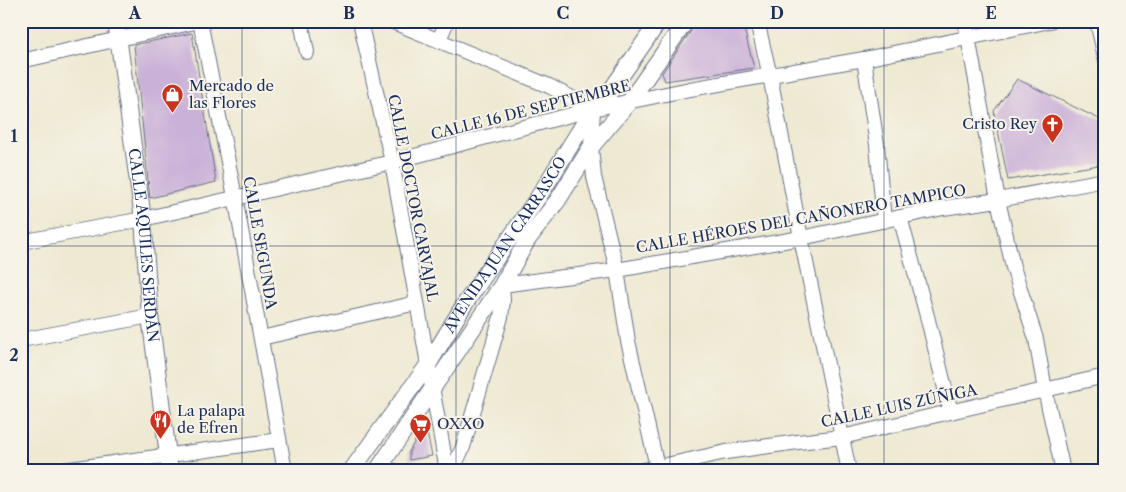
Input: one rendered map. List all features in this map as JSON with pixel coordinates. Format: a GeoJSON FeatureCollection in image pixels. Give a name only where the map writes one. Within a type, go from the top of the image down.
{"type":"FeatureCollection","features":[{"type":"Feature","properties":{"kind":"street","name":"CALLE AQUILES SERDÁN"},"geometry":{"type":"LineString","coordinates":[[116,21],[143,219],[150,316],[169,463]]}},
{"type":"Feature","properties":{"kind":"street"},"geometry":{"type":"LineString","coordinates":[[21,61],[200,21]]}},
{"type":"Feature","properties":{"kind":"street","name":"CALLE SEGUNDA"},"geometry":{"type":"LineString","coordinates":[[200,21],[286,471]]}},
{"type":"Feature","properties":{"kind":"street"},"geometry":{"type":"LineString","coordinates":[[301,21],[307,52]]}},
{"type":"Feature","properties":{"kind":"street","name":"CALLE DOCTOR CARVAJAL"},"geometry":{"type":"LineString","coordinates":[[360,21],[392,162],[447,471]]}},
{"type":"Feature","properties":{"kind":"street"},"geometry":{"type":"LineString","coordinates":[[391,21],[549,86],[592,109],[591,147],[594,177],[617,270],[628,341],[657,469]]}},
{"type":"Feature","properties":{"kind":"street"},"geometry":{"type":"LineString","coordinates":[[439,40],[447,21]]}},
{"type":"Feature","properties":{"kind":"street","name":"AVENIDA JUAN CARRASCO"},"geometry":{"type":"LineString","coordinates":[[350,471],[428,365],[464,305],[541,193],[592,109],[607,96],[659,21]]}},
{"type":"Feature","properties":{"kind":"street","name":"AVENIDA JUAN CARRASCO"},"geometry":{"type":"LineString","coordinates":[[380,466],[502,285],[528,240],[558,200],[591,147],[629,102],[686,21]]}},
{"type":"Feature","properties":{"kind":"street"},"geometry":{"type":"LineString","coordinates":[[757,21],[770,76],[849,471]]}},
{"type":"Feature","properties":{"kind":"street"},"geometry":{"type":"LineString","coordinates":[[965,21],[998,200],[1013,267],[1036,339],[1045,390],[1064,471]]}},
{"type":"Feature","properties":{"kind":"street","name":"CALLE 16 DE SEPTIEMBRE"},"geometry":{"type":"LineString","coordinates":[[21,242],[143,219],[392,162],[592,109],[690,89],[864,59],[1050,21]]}},
{"type":"Feature","properties":{"kind":"street"},"geometry":{"type":"LineString","coordinates":[[1097,21],[1105,57]]}},
{"type":"Feature","properties":{"kind":"street"},"geometry":{"type":"LineString","coordinates":[[864,59],[877,145],[884,220]]}},
{"type":"Feature","properties":{"kind":"street","name":"CALLE HÉROES DEL CAÑONERO TAMPICO"},"geometry":{"type":"LineString","coordinates":[[502,285],[617,270],[801,238],[942,208],[998,200],[1105,180]]}},
{"type":"Feature","properties":{"kind":"street"},"geometry":{"type":"LineString","coordinates":[[900,217],[927,316],[950,412]]}},
{"type":"Feature","properties":{"kind":"street"},"geometry":{"type":"LineString","coordinates":[[452,471],[463,447],[501,317],[502,285],[486,275]]}},
{"type":"Feature","properties":{"kind":"street"},"geometry":{"type":"LineString","coordinates":[[260,338],[417,303]]}},
{"type":"Feature","properties":{"kind":"street"},"geometry":{"type":"LineString","coordinates":[[21,340],[150,316]]}},
{"type":"Feature","properties":{"kind":"street","name":"CALLE LUIS ZÚÑIGA"},"geometry":{"type":"LineString","coordinates":[[639,471],[657,469],[726,452],[842,438],[1105,376]]}},
{"type":"Feature","properties":{"kind":"street"},"geometry":{"type":"LineString","coordinates":[[55,471],[169,463],[279,440]]}},
{"type":"Feature","properties":{"kind":"street"},"geometry":{"type":"LineString","coordinates":[[366,450],[380,466]]}},
{"type":"Feature","properties":{"kind":"lane"},"geometry":{"type":"LineString","coordinates":[[380,466],[405,471]]}},
{"type":"Feature","properties":{"kind":"building"},"geometry":{"type":"Polygon","coordinates":[[[698,21],[742,21],[754,68],[665,81],[662,73],[698,21]]]}},
{"type":"Feature","properties":{"kind":"building","name":"Mercado de las Flores"},"geometry":{"type":"Polygon","coordinates":[[[192,33],[216,182],[150,198],[134,45],[192,33]]]}},
{"type":"Feature","properties":{"kind":"building","name":"Cristo Rey"},"geometry":{"type":"Polygon","coordinates":[[[1017,79],[1105,122],[1105,164],[1008,180],[994,111],[1017,79]]]}},
{"type":"Feature","properties":{"kind":"building","name":"OXXO"},"geometry":{"type":"Polygon","coordinates":[[[419,433],[427,433],[432,456],[409,460],[409,452],[419,433]]]}},
{"type":"Feature","properties":{"kind":"place","name":"Mercado de las Flores"},"geometry":{"type":"Point","coordinates":[173,114]}},
{"type":"Feature","properties":{"kind":"place","name":"Cristo Rey"},"geometry":{"type":"Point","coordinates":[1053,143]}},
{"type":"Feature","properties":{"kind":"place","name":"La palapa de Efren"},"geometry":{"type":"Point","coordinates":[161,439]}},
{"type":"Feature","properties":{"kind":"place","name":"OXXO"},"geometry":{"type":"Point","coordinates":[421,443]}}]}
